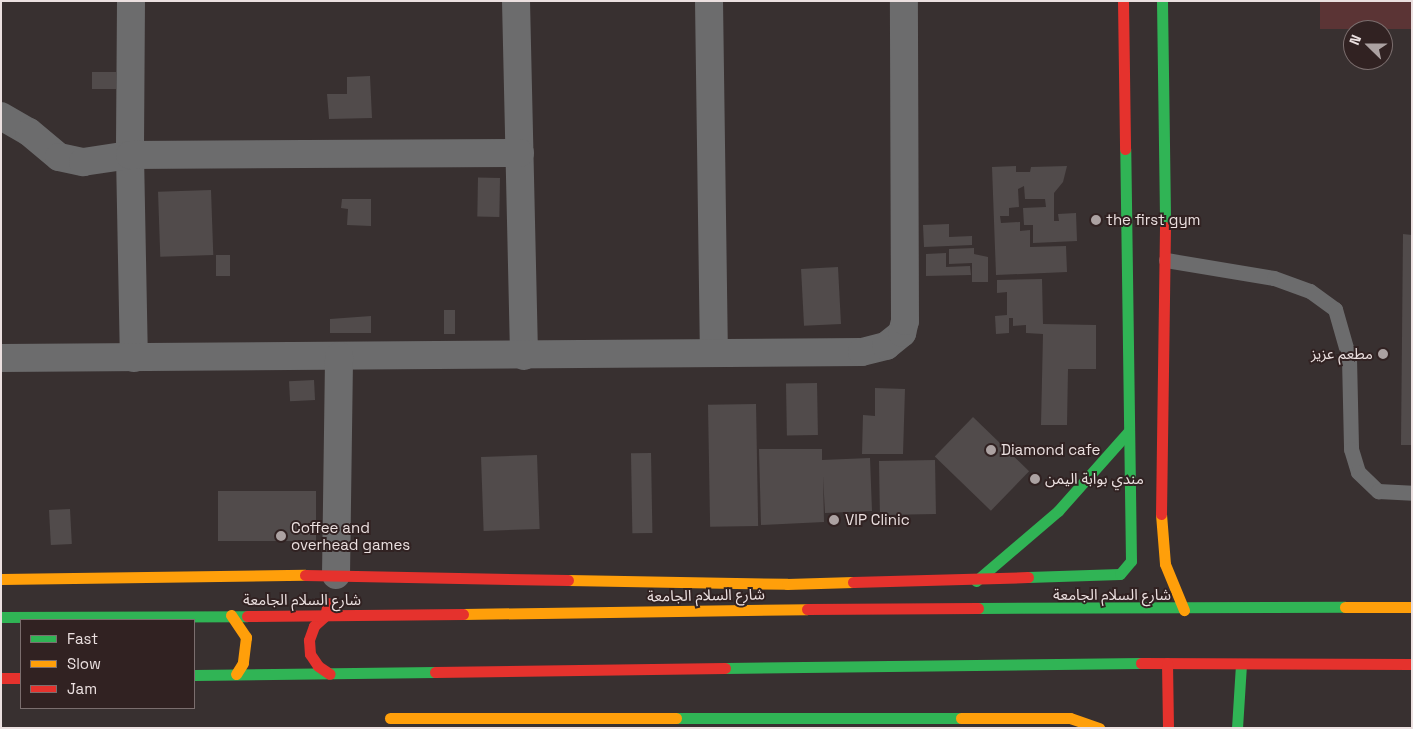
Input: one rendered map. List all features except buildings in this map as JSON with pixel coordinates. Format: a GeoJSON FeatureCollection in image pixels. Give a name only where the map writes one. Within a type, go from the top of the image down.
{"type":"FeatureCollection","features":[{"type":"Feature","properties":{"kind":"street"},"geometry":{"type":"LineString","coordinates":[[131,1],[130,155],[134,358]]}},
{"type":"Feature","properties":{"kind":"street"},"geometry":{"type":"LineString","coordinates":[[516,1],[524,356]]}},
{"type":"Feature","properties":{"kind":"street"},"geometry":{"type":"LineString","coordinates":[[709,1],[714,353]]}},
{"type":"Feature","properties":{"kind":"street"},"geometry":{"type":"LineString","coordinates":[[1,358],[524,356],[862,352],[886,346],[902,333],[905,322],[904,1]]}},
{"type":"Feature","properties":{"kind":"street"},"geometry":{"type":"LineString","coordinates":[[1,578],[336,575],[787,584],[1111,577],[1120,574],[1131,561],[1123,1]]}},
{"type":"Feature","properties":{"kind":"street"},"geometry":{"type":"LineString","coordinates":[[1162,1],[1166,260],[1161,531],[1165,564],[1184,610]]}},
{"type":"Feature","properties":{"kind":"street"},"geometry":{"type":"LineString","coordinates":[[1,116],[29,132],[59,157],[83,162],[130,155],[520,153]]}},
{"type":"Feature","properties":{"kind":"street"},"geometry":{"type":"LineString","coordinates":[[330,674],[318,666],[310,654],[309,640],[314,626],[325,616],[336,575],[339,356]]}},
{"type":"Feature","properties":{"kind":"street"},"geometry":{"type":"LineString","coordinates":[[976,581],[1058,511],[1129,431]]}},
{"type":"Feature","properties":{"kind":"street"},"geometry":{"type":"LineString","coordinates":[[1131,561],[1147,569],[1165,564]]}},
{"type":"Feature","properties":{"kind":"street"},"geometry":{"type":"LineString","coordinates":[[739,609],[787,584]]}},
{"type":"Feature","properties":{"kind":"street","name":"شارع السلام الجامعة"},"geometry":{"type":"LineString","coordinates":[[1,617],[325,616],[739,609],[1184,610],[1412,607]]}},
{"type":"Feature","properties":{"kind":"street"},"geometry":{"type":"LineString","coordinates":[[231,615],[240,625],[246,644],[243,663],[236,674]]}},
{"type":"Feature","properties":{"kind":"street"},"geometry":{"type":"LineString","coordinates":[[195,675],[1167,663],[1412,664]]}},
{"type":"Feature","properties":{"kind":"street"},"geometry":{"type":"LineString","coordinates":[[1167,663],[1168,728]]}},
{"type":"Feature","properties":{"kind":"street"},"geometry":{"type":"LineString","coordinates":[[1237,728],[1241,664]]}},
{"type":"Feature","properties":{"kind":"street"},"geometry":{"type":"LineString","coordinates":[[1,678],[20,678]]}},
{"type":"Feature","properties":{"kind":"street"},"geometry":{"type":"LineString","coordinates":[[390,723],[1070,718],[1099,728]]}},
{"type":"Feature","properties":{"kind":"lane"},"geometry":{"type":"LineString","coordinates":[[1166,260],[1274,278],[1310,291],[1336,310],[1349,358],[1351,449],[1358,472],[1378,491],[1412,494]]}},
{"type":"Feature","properties":{"kind":"shaded area"},"geometry":{"type":"Polygon","coordinates":[[[1320,1],[1412,1],[1412,29],[1393,29],[1393,20],[1343,20],[1343,29],[1320,29],[1320,1]]]}},
{"type":"Feature","properties":{"kind":"traffic: fast"},"geometry":{"type":"LineString","coordinates":[[1162,1],[1165,227]]}},
{"type":"Feature","properties":{"kind":"traffic: fast"},"geometry":{"type":"LineString","coordinates":[[1028,577],[1120,574],[1131,561],[1125,149]]}},
{"type":"Feature","properties":{"kind":"traffic: fast"},"geometry":{"type":"LineString","coordinates":[[976,581],[1058,511],[1129,431]]}},
{"type":"Feature","properties":{"kind":"traffic: fast"},"geometry":{"type":"LineString","coordinates":[[978,608],[1345,607]]}},
{"type":"Feature","properties":{"kind":"traffic: fast"},"geometry":{"type":"LineString","coordinates":[[1,617],[247,616]]}},
{"type":"Feature","properties":{"kind":"traffic: fast"},"geometry":{"type":"LineString","coordinates":[[725,668],[1141,663]]}},
{"type":"Feature","properties":{"kind":"traffic: fast"},"geometry":{"type":"LineString","coordinates":[[1237,728],[1241,664]]}},
{"type":"Feature","properties":{"kind":"traffic: fast"},"geometry":{"type":"LineString","coordinates":[[195,675],[435,672]]}},
{"type":"Feature","properties":{"kind":"traffic: fast"},"geometry":{"type":"LineString","coordinates":[[676,718],[961,718]]}},
{"type":"Feature","properties":{"kind":"traffic: slow"},"geometry":{"type":"LineString","coordinates":[[1161,514],[1165,564],[1184,610]]}},
{"type":"Feature","properties":{"kind":"traffic: slow"},"geometry":{"type":"LineString","coordinates":[[1,579],[305,575]]}},
{"type":"Feature","properties":{"kind":"traffic: slow"},"geometry":{"type":"LineString","coordinates":[[568,580],[787,584],[853,582]]}},
{"type":"Feature","properties":{"kind":"traffic: slow"},"geometry":{"type":"LineString","coordinates":[[1345,607],[1412,607]]}},
{"type":"Feature","properties":{"kind":"traffic: slow"},"geometry":{"type":"LineString","coordinates":[[463,614],[807,609]]}},
{"type":"Feature","properties":{"kind":"traffic: slow"},"geometry":{"type":"LineString","coordinates":[[231,615],[246,637],[243,663],[236,674]]}},
{"type":"Feature","properties":{"kind":"traffic: slow"},"geometry":{"type":"LineString","coordinates":[[390,718],[676,718]]}},
{"type":"Feature","properties":{"kind":"traffic: slow"},"geometry":{"type":"LineString","coordinates":[[961,718],[1070,718],[1099,728]]}},
{"type":"Feature","properties":{"kind":"traffic: jam"},"geometry":{"type":"LineString","coordinates":[[1123,1],[1125,149]]}},
{"type":"Feature","properties":{"kind":"traffic: jam"},"geometry":{"type":"LineString","coordinates":[[1161,514],[1165,227]]}},
{"type":"Feature","properties":{"kind":"traffic: jam"},"geometry":{"type":"LineString","coordinates":[[305,575],[568,580]]}},
{"type":"Feature","properties":{"kind":"traffic: jam"},"geometry":{"type":"LineString","coordinates":[[853,582],[1028,577]]}},
{"type":"Feature","properties":{"kind":"traffic: jam"},"geometry":{"type":"LineString","coordinates":[[328,603],[325,616],[314,626],[309,640],[310,654],[318,666],[330,674]]}},
{"type":"Feature","properties":{"kind":"traffic: jam"},"geometry":{"type":"LineString","coordinates":[[807,609],[978,608]]}},
{"type":"Feature","properties":{"kind":"traffic: jam"},"geometry":{"type":"LineString","coordinates":[[247,616],[463,614]]}},
{"type":"Feature","properties":{"kind":"traffic: jam"},"geometry":{"type":"LineString","coordinates":[[1141,663],[1412,664]]}},
{"type":"Feature","properties":{"kind":"traffic: jam"},"geometry":{"type":"LineString","coordinates":[[1167,663],[1168,728]]}},
{"type":"Feature","properties":{"kind":"traffic: jam"},"geometry":{"type":"LineString","coordinates":[[435,672],[725,668]]}},
{"type":"Feature","properties":{"kind":"traffic: jam"},"geometry":{"type":"LineString","coordinates":[[1,678],[20,678]]}},
{"type":"Feature","properties":{"kind":"place","name":"the first gym"},"geometry":{"type":"Point","coordinates":[1096,220]}},
{"type":"Feature","properties":{"kind":"place","name":"مطعم عزيز"},"geometry":{"type":"Point","coordinates":[1383,354]}},
{"type":"Feature","properties":{"kind":"place","name":"Diamond cafe"},"geometry":{"type":"Point","coordinates":[991,450]}},
{"type":"Feature","properties":{"kind":"place","name":"مندي بوابة اليمن"},"geometry":{"type":"Point","coordinates":[1035,479]}},
{"type":"Feature","properties":{"kind":"place","name":"VIP Clinic"},"geometry":{"type":"Point","coordinates":[834,520]}},
{"type":"Feature","properties":{"kind":"place","name":"Coffee and overhead games"},"geometry":{"type":"Point","coordinates":[281,536]}}]}
